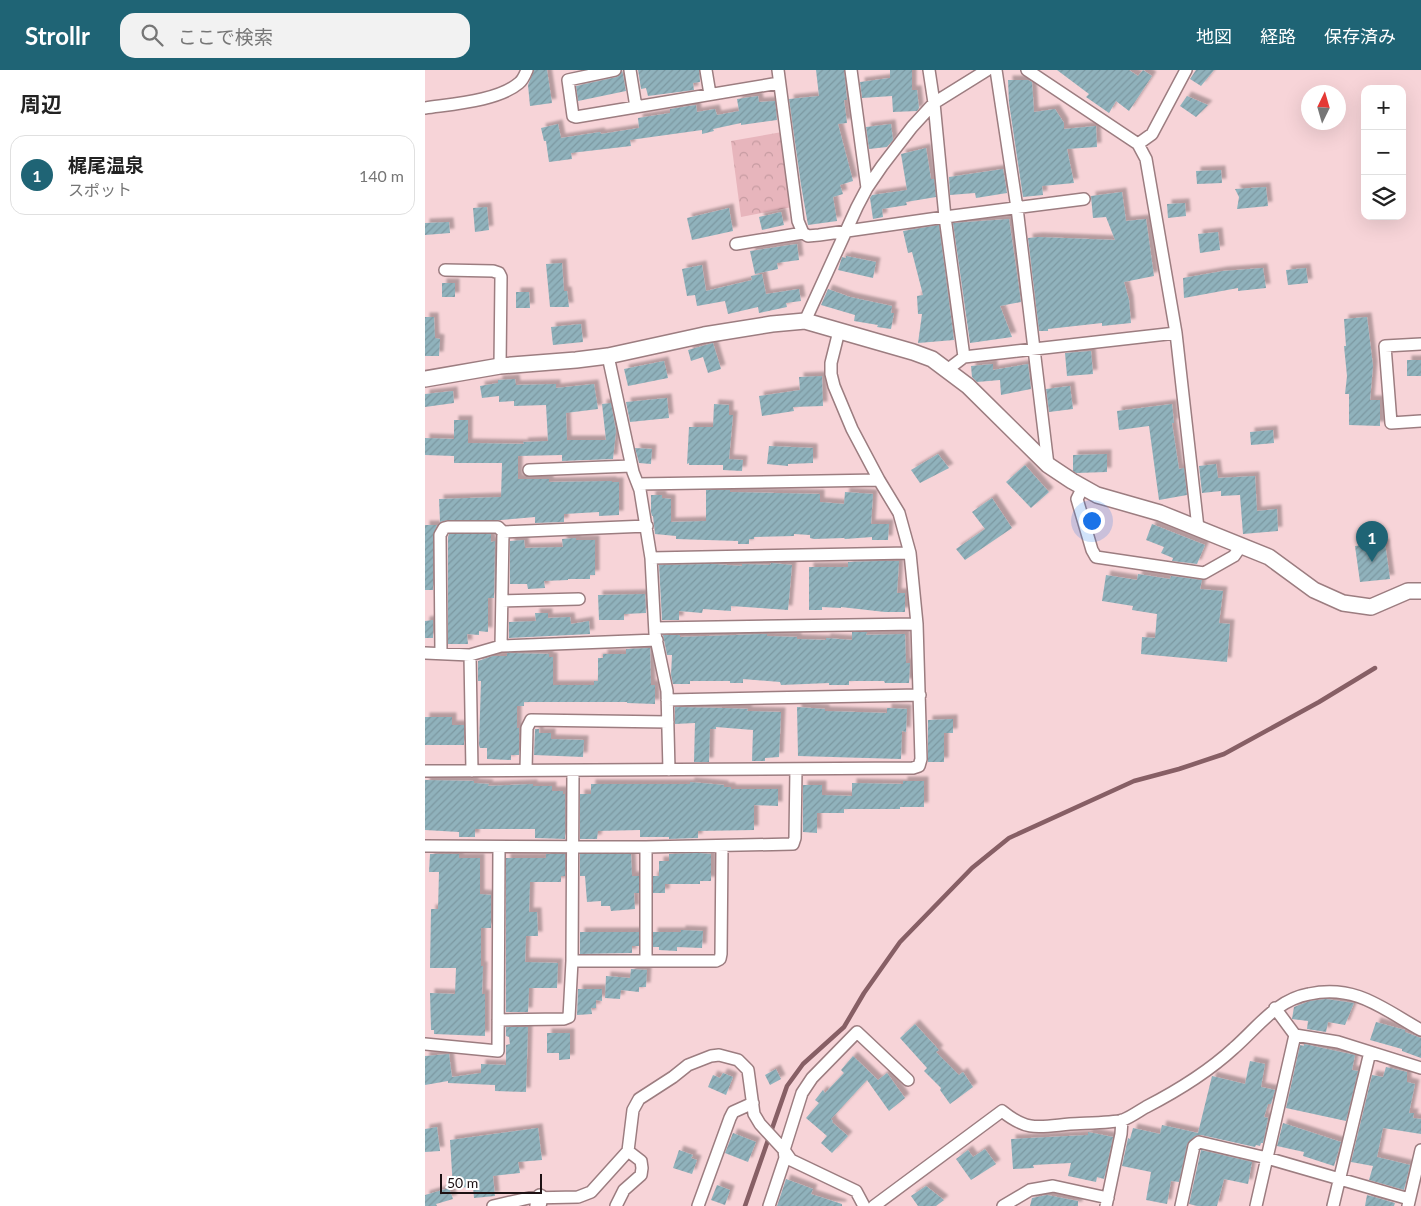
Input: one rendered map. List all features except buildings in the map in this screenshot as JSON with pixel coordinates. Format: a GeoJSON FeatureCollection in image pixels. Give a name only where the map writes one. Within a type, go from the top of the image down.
{"type":"FeatureCollection","features":[{"type":"Feature","properties":{"kind":"street"},"geometry":{"type":"LineString","coordinates":[[425,108],[471,102],[507,90],[520,82],[527,70]]}},
{"type":"Feature","properties":{"kind":"street"},"geometry":{"type":"LineString","coordinates":[[615,70],[568,80],[572,115],[576,117],[779,82]]}},
{"type":"Feature","properties":{"kind":"street"},"geometry":{"type":"LineString","coordinates":[[630,70],[636,107]]}},
{"type":"Feature","properties":{"kind":"street"},"geometry":{"type":"LineString","coordinates":[[706,70],[710,94]]}},
{"type":"Feature","properties":{"kind":"street"},"geometry":{"type":"LineString","coordinates":[[778,70],[798,221],[803,233],[808,236],[1084,199]]}},
{"type":"Feature","properties":{"kind":"street"},"geometry":{"type":"LineString","coordinates":[[851,70],[867,188]]}},
{"type":"Feature","properties":{"kind":"street"},"geometry":{"type":"LineString","coordinates":[[929,70],[935,103],[945,217],[964,357]]}},
{"type":"Feature","properties":{"kind":"street"},"geometry":{"type":"LineString","coordinates":[[805,321],[867,188],[912,127],[935,103],[987,70]]}},
{"type":"Feature","properties":{"kind":"street"},"geometry":{"type":"LineString","coordinates":[[996,70],[1017,208],[1048,465]]}},
{"type":"Feature","properties":{"kind":"street"},"geometry":{"type":"LineString","coordinates":[[1027,70],[1138,144],[1146,160],[1176,333],[1198,528]]}},
{"type":"Feature","properties":{"kind":"street"},"geometry":{"type":"LineString","coordinates":[[1138,144],[1152,134],[1186,70]]}},
{"type":"Feature","properties":{"kind":"street"},"geometry":{"type":"LineString","coordinates":[[736,244],[803,233]]}},
{"type":"Feature","properties":{"kind":"street"},"geometry":{"type":"LineString","coordinates":[[445,270],[493,271],[499,273],[501,277],[500,366]]}},
{"type":"Feature","properties":{"kind":"street"},"geometry":{"type":"LineString","coordinates":[[425,379],[500,366],[607,356],[704,335],[772,324],[805,321],[923,356],[947,370],[968,386],[1048,465],[1083,487],[1097,495],[1160,513],[1269,557],[1314,590],[1343,603],[1371,607],[1408,592],[1421,591]]}},
{"type":"Feature","properties":{"kind":"street"},"geometry":{"type":"LineString","coordinates":[[425,771],[916,768],[920,764],[917,624],[910,553],[899,513],[852,429],[834,386],[831,368],[839,332]]}},
{"type":"Feature","properties":{"kind":"street"},"geometry":{"type":"LineString","coordinates":[[947,370],[964,357],[1176,333]]}},
{"type":"Feature","properties":{"kind":"street"},"geometry":{"type":"LineString","coordinates":[[1421,344],[1385,346],[1391,423],[1421,420]]}},
{"type":"Feature","properties":{"kind":"street"},"geometry":{"type":"LineString","coordinates":[[607,356],[631,466],[641,490],[647,526],[655,628],[667,700],[669,770]]}},
{"type":"Feature","properties":{"kind":"street"},"geometry":{"type":"LineString","coordinates":[[529,470],[631,466]]}},
{"type":"Feature","properties":{"kind":"street"},"geometry":{"type":"LineString","coordinates":[[638,484],[879,480]]}},
{"type":"Feature","properties":{"kind":"street"},"geometry":{"type":"LineString","coordinates":[[1083,487],[1077,499],[1092,550],[1096,557],[1204,573],[1234,556],[1241,546]]}},
{"type":"Feature","properties":{"kind":"street"},"geometry":{"type":"LineString","coordinates":[[503,532],[647,526]]}},
{"type":"Feature","properties":{"kind":"street"},"geometry":{"type":"LineString","coordinates":[[441,653],[441,531],[448,527],[498,527],[503,532],[501,646]]}},
{"type":"Feature","properties":{"kind":"street"},"geometry":{"type":"LineString","coordinates":[[651,558],[910,553]]}},
{"type":"Feature","properties":{"kind":"street"},"geometry":{"type":"LineString","coordinates":[[502,601],[579,599]]}},
{"type":"Feature","properties":{"kind":"street"},"geometry":{"type":"LineString","coordinates":[[655,628],[917,624]]}},
{"type":"Feature","properties":{"kind":"street"},"geometry":{"type":"LineString","coordinates":[[425,653],[470,655],[501,646],[657,640]]}},
{"type":"Feature","properties":{"kind":"street"},"geometry":{"type":"LineString","coordinates":[[470,655],[472,771]]}},
{"type":"Feature","properties":{"kind":"street"},"geometry":{"type":"LineString","coordinates":[[667,700],[920,695]]}},
{"type":"Feature","properties":{"kind":"street"},"geometry":{"type":"LineString","coordinates":[[525,770],[527,728],[531,720],[668,722]]}},
{"type":"Feature","properties":{"kind":"street"},"geometry":{"type":"LineString","coordinates":[[425,846],[646,848],[793,844],[795,838],[796,769]]}},
{"type":"Feature","properties":{"kind":"street"},"geometry":{"type":"LineString","coordinates":[[498,1020],[568,1018],[572,961],[573,771]]}},
{"type":"Feature","properties":{"kind":"street"},"geometry":{"type":"LineString","coordinates":[[425,1044],[498,1051],[499,847]]}},
{"type":"Feature","properties":{"kind":"street"},"geometry":{"type":"LineString","coordinates":[[572,961],[716,962],[720,959],[722,847]]}},
{"type":"Feature","properties":{"kind":"street"},"geometry":{"type":"LineString","coordinates":[[646,848],[646,961]]}},
{"type":"Feature","properties":{"kind":"street"},"geometry":{"type":"LineString","coordinates":[[874,1206],[1002,1111],[1016,1122],[1033,1127],[1122,1120],[1202,1074],[1233,1049],[1275,1008],[1291,998],[1310,993],[1330,992],[1359,996],[1381,1006],[1421,1030]]}},
{"type":"Feature","properties":{"kind":"street"},"geometry":{"type":"LineString","coordinates":[[1275,1008],[1295,1035],[1338,1042],[1421,1068]]}},
{"type":"Feature","properties":{"kind":"street"},"geometry":{"type":"LineString","coordinates":[[769,1206],[785,1158],[784,1150],[803,1093],[820,1068],[857,1032],[908,1080]]}},
{"type":"Feature","properties":{"kind":"street"},"geometry":{"type":"LineString","coordinates":[[1256,1206],[1295,1035]]}},
{"type":"Feature","properties":{"kind":"street"},"geometry":{"type":"LineString","coordinates":[[1333,1206],[1370,1052]]}},
{"type":"Feature","properties":{"kind":"street"},"geometry":{"type":"LineString","coordinates":[[493,1206],[586,1195],[628,1151],[633,1110],[639,1099],[695,1061],[719,1055],[738,1060],[744,1065],[750,1075],[754,1114],[791,1160],[855,1191],[865,1206]]}},
{"type":"Feature","properties":{"kind":"street"},"geometry":{"type":"LineString","coordinates":[[698,1206],[733,1112],[753,1102]]}},
{"type":"Feature","properties":{"kind":"street"},"geometry":{"type":"LineString","coordinates":[[1003,1206],[1023,1201],[1030,1190],[1053,1186],[1107,1202],[1121,1134],[1122,1120]]}},
{"type":"Feature","properties":{"kind":"street"},"geometry":{"type":"LineString","coordinates":[[1181,1206],[1194,1146],[1199,1142],[1267,1158],[1339,1179],[1409,1203],[1421,1150]]}},
{"type":"Feature","properties":{"kind":"street"},"geometry":{"type":"LineString","coordinates":[[616,1206],[624,1190],[642,1172],[641,1162],[634,1154],[628,1151]]}},
{"type":"Feature","properties":{"kind":"green space"},"geometry":{"type":"Polygon","coordinates":[[[782,132],[792,207],[741,217],[731,141],[782,132]]]}},
{"type":"Feature","properties":{"kind":"waterway"},"geometry":{"type":"LineString","coordinates":[[745,1206],[787,1086],[803,1064],[844,1027],[864,993],[900,942],[972,868],[1009,838],[1134,781],[1224,754],[1319,702],[1375,668]]}},
{"type":"Feature","properties":{"kind":"place","name":"梶尾温泉"},"geometry":{"type":"Point","coordinates":[1372,562]}}]}
